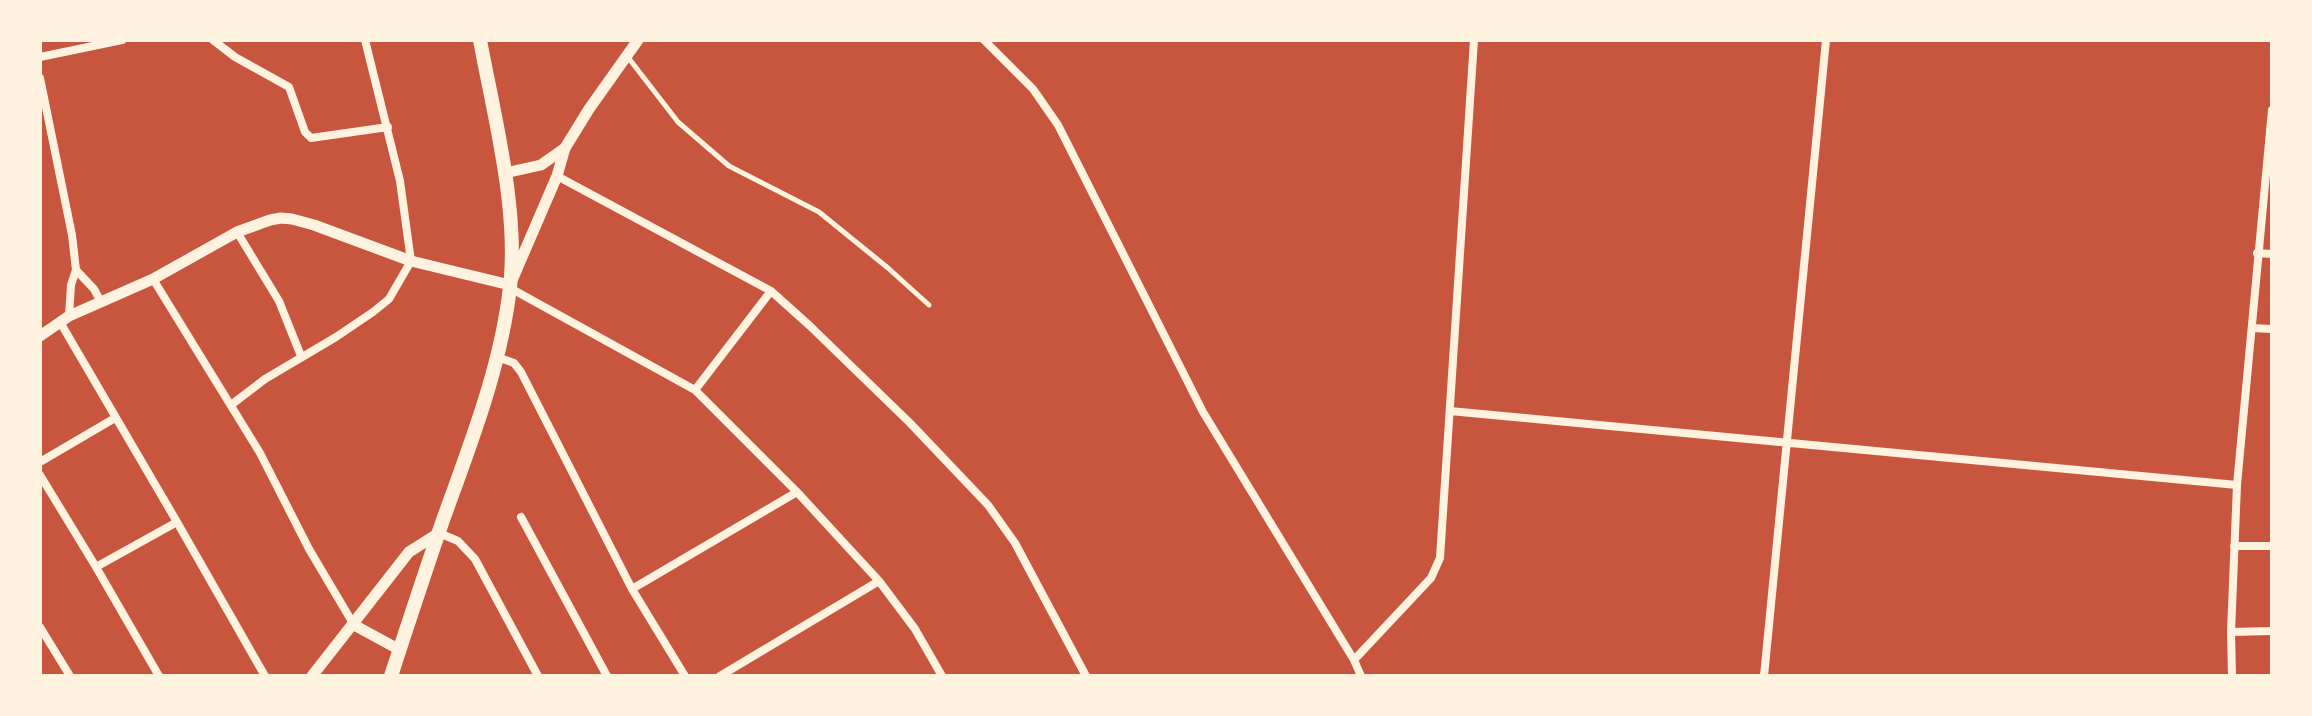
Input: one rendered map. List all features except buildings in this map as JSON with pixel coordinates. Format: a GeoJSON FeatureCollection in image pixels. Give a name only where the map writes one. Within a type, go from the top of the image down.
{"type":"FeatureCollection","features":[{"type":"Feature","properties":{"kind":"main road"},"geometry":{"type":"LineString","coordinates":[[391,676],[469,449],[496,357],[510,287],[505,173],[480,40]]}},
{"type":"Feature","properties":{"kind":"street"},"geometry":{"type":"LineString","coordinates":[[40,57],[122,40]]}},
{"type":"Feature","properties":{"kind":"street"},"geometry":{"type":"LineString","coordinates":[[213,40],[235,57],[289,87],[305,132],[311,138],[388,127]]}},
{"type":"Feature","properties":{"kind":"street"},"geometry":{"type":"LineString","coordinates":[[231,405],[265,379],[356,325],[389,299],[411,261],[400,181],[365,40]]}},
{"type":"Feature","properties":{"kind":"street"},"geometry":{"type":"LineString","coordinates":[[510,287],[557,176],[565,148],[638,40]]}},
{"type":"Feature","properties":{"kind":"street"},"geometry":{"type":"LineString","coordinates":[[984,40],[1033,89],[1058,125],[1203,412],[1361,676]]}},
{"type":"Feature","properties":{"kind":"street"},"geometry":{"type":"LineString","coordinates":[[1354,660],[1431,578],[1437,568],[1441,549],[1474,40]]}},
{"type":"Feature","properties":{"kind":"street"},"geometry":{"type":"LineString","coordinates":[[1764,676],[1826,40]]}},
{"type":"Feature","properties":{"kind":"street"},"geometry":{"type":"LineString","coordinates":[[40,78],[72,235],[76,270],[65,319],[115,418],[265,676]]}},
{"type":"Feature","properties":{"kind":"street"},"geometry":{"type":"LineString","coordinates":[[2232,676],[2237,485],[2272,110]]}},
{"type":"Feature","properties":{"kind":"street"},"geometry":{"type":"LineString","coordinates":[[505,173],[541,165],[565,148]]}},
{"type":"Feature","properties":{"kind":"street"},"geometry":{"type":"LineString","coordinates":[[557,176],[771,291],[810,326],[910,423],[988,505],[1015,543],[1086,676]]}},
{"type":"Feature","properties":{"kind":"street"},"geometry":{"type":"LineString","coordinates":[[40,336],[65,319],[153,279],[237,232],[270,220],[292,219],[411,261],[510,287],[695,390],[797,492],[879,581],[915,629],[942,676]]}},
{"type":"Feature","properties":{"kind":"street"},"geometry":{"type":"LineString","coordinates":[[237,232],[279,301],[301,356]]}},
{"type":"Feature","properties":{"kind":"street"},"geometry":{"type":"LineString","coordinates":[[2257,253],[2272,254]]}},
{"type":"Feature","properties":{"kind":"street"},"geometry":{"type":"LineString","coordinates":[[76,270],[94,289],[101,302]]}},
{"type":"Feature","properties":{"kind":"street"},"geometry":{"type":"LineString","coordinates":[[153,279],[260,453],[309,549],[354,625],[400,650]]}},
{"type":"Feature","properties":{"kind":"street"},"geometry":{"type":"LineString","coordinates":[[695,390],[771,291]]}},
{"type":"Feature","properties":{"kind":"street"},"geometry":{"type":"LineString","coordinates":[[2252,328],[2272,329]]}},
{"type":"Feature","properties":{"kind":"street"},"geometry":{"type":"LineString","coordinates":[[496,357],[514,363],[521,372],[632,589],[685,676]]}},
{"type":"Feature","properties":{"kind":"street"},"geometry":{"type":"LineString","coordinates":[[1450,411],[2237,485]]}},
{"type":"Feature","properties":{"kind":"street"},"geometry":{"type":"LineString","coordinates":[[40,462],[115,418]]}},
{"type":"Feature","properties":{"kind":"street"},"geometry":{"type":"LineString","coordinates":[[40,475],[159,676]]}},
{"type":"Feature","properties":{"kind":"street"},"geometry":{"type":"LineString","coordinates":[[632,589],[797,492]]}},
{"type":"Feature","properties":{"kind":"street"},"geometry":{"type":"LineString","coordinates":[[521,517],[607,676]]}},
{"type":"Feature","properties":{"kind":"street"},"geometry":{"type":"LineString","coordinates":[[96,567],[177,522]]}},
{"type":"Feature","properties":{"kind":"street"},"geometry":{"type":"LineString","coordinates":[[312,676],[409,552],[439,533],[458,541],[475,559],[538,676]]}},
{"type":"Feature","properties":{"kind":"street"},"geometry":{"type":"LineString","coordinates":[[2234,546],[2272,546]]}},
{"type":"Feature","properties":{"kind":"street"},"geometry":{"type":"LineString","coordinates":[[720,676],[879,581]]}},
{"type":"Feature","properties":{"kind":"street"},"geometry":{"type":"LineString","coordinates":[[40,627],[70,676]]}},
{"type":"Feature","properties":{"kind":"street"},"geometry":{"type":"LineString","coordinates":[[2231,632],[2272,631]]}},
{"type":"Feature","properties":{"kind":"lane"},"geometry":{"type":"LineString","coordinates":[[627,55],[678,122],[729,166],[819,212],[929,305]]}}]}
